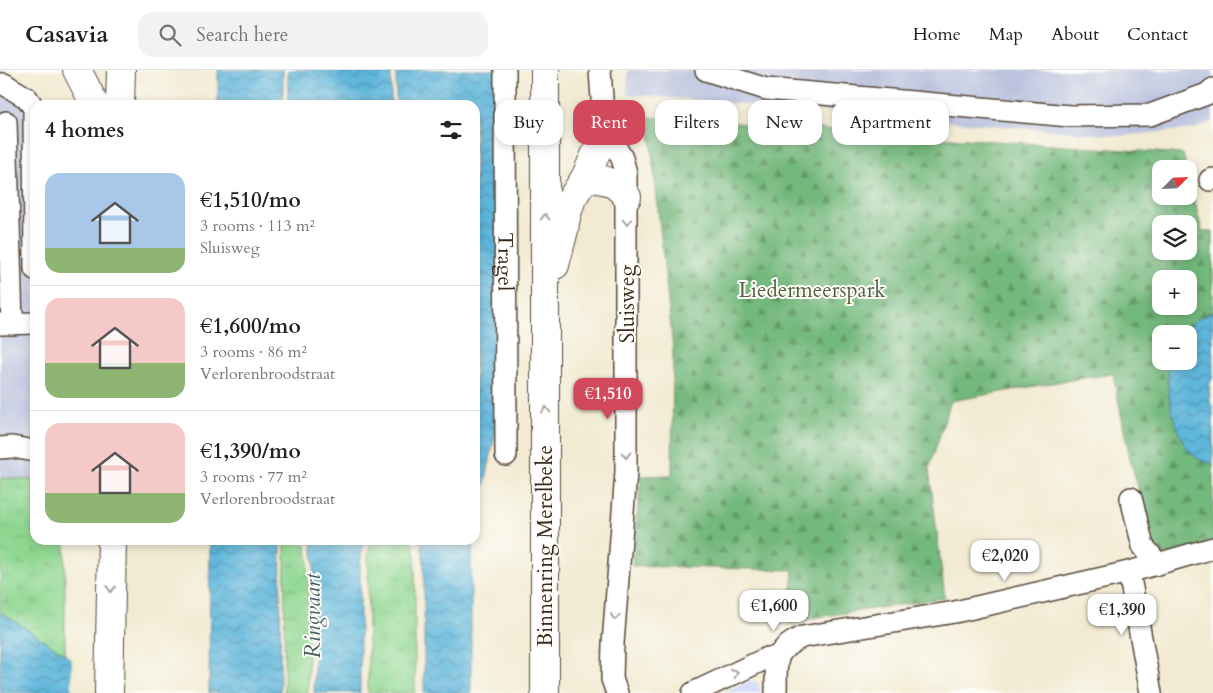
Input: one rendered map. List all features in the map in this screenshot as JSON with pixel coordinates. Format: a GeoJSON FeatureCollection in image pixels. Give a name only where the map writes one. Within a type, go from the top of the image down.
{"type":"FeatureCollection","features":[{"type":"Feature","properties":{"kind":"highway"},"geometry":{"type":"LineString","coordinates":[[77,70],[92,100]]}},
{"type":"Feature","properties":{"kind":"highway"},"geometry":{"type":"LineString","coordinates":[[120,100],[121,70]]}},
{"type":"Feature","properties":{"kind":"highway","name":"Binnenring Merelbeke"},"geometry":{"type":"LineString","coordinates":[[545,70],[545,693]]}},
{"type":"Feature","properties":{"kind":"highway"},"geometry":{"type":"LineString","coordinates":[[545,300],[572,198],[585,178],[599,145]]}},
{"type":"Feature","properties":{"kind":"highway"},"geometry":{"type":"LineString","coordinates":[[585,178],[604,179],[618,186],[627,197]]}},
{"type":"Feature","properties":{"kind":"highway"},"geometry":{"type":"LineString","coordinates":[[109,693],[112,545]]}},
{"type":"Feature","properties":{"kind":"street","name":"Tragel"},"geometry":{"type":"LineString","coordinates":[[505,70],[506,455]]}},
{"type":"Feature","properties":{"kind":"street","name":"Sluisweg"},"geometry":{"type":"LineString","coordinates":[[600,70],[602,100]]}},
{"type":"Feature","properties":{"kind":"street"},"geometry":{"type":"LineString","coordinates":[[706,70],[766,89],[1070,116],[1150,115],[1207,94],[1213,89]]}},
{"type":"Feature","properties":{"kind":"street"},"geometry":{"type":"LineString","coordinates":[[0,84],[4,84],[27,98],[30,102]]}},
{"type":"Feature","properties":{"kind":"street"},"geometry":{"type":"LineString","coordinates":[[6,122],[6,324],[30,324]]}},
{"type":"Feature","properties":{"kind":"street","name":"Sluisweg"},"geometry":{"type":"LineString","coordinates":[[614,145],[622,158],[626,173],[627,197],[626,472],[612,679],[616,693]]}},
{"type":"Feature","properties":{"kind":"street"},"geometry":{"type":"LineString","coordinates":[[0,448],[12,447],[30,450]]}},
{"type":"Feature","properties":{"kind":"street"},"geometry":{"type":"LineString","coordinates":[[1131,498],[1143,546],[1158,564]]}},
{"type":"Feature","properties":{"kind":"street"},"geometry":{"type":"LineString","coordinates":[[776,693],[777,658],[781,650],[788,644],[802,637],[955,612],[1129,572],[1213,548]]}},
{"type":"Feature","properties":{"kind":"street"},"geometry":{"type":"LineString","coordinates":[[1129,572],[1151,693]]}},
{"type":"Feature","properties":{"kind":"street"},"geometry":{"type":"LineString","coordinates":[[693,693],[767,658],[777,658]]}},
{"type":"Feature","properties":{"kind":"shaded area"},"geometry":{"type":"Polygon","coordinates":[[[0,70],[11,73],[42,100],[30,100],[30,480],[0,478],[0,70]]]}},
{"type":"Feature","properties":{"kind":"shaded area"},"geometry":{"type":"Polygon","coordinates":[[[628,70],[1213,70],[1213,121],[1194,129],[1119,136],[949,121],[949,100],[832,100],[832,112],[822,111],[822,100],[748,100],[748,104],[738,103],[738,100],[697,100],[627,94],[628,70]]]}},
{"type":"Feature","properties":{"kind":"shaded area"},"geometry":{"type":"Polygon","coordinates":[[[749,680],[758,683],[761,693],[722,693],[749,680]]]}},
{"type":"Feature","properties":{"kind":"green space","name":"Liedermeerspark"},"geometry":{"type":"Polygon","coordinates":[[[648,117],[655,117],[655,145],[738,145],[738,123],[748,124],[748,145],[822,145],[822,129],[832,130],[832,145],[949,145],[949,138],[1183,154],[1185,160],[1152,160],[1152,205],[1196,205],[1202,231],[1213,231],[1213,311],[1196,320],[1191,325],[1152,325],[1152,370],[1169,370],[1167,383],[1208,463],[1213,464],[1213,544],[1159,560],[1130,459],[1113,374],[951,401],[929,469],[945,598],[818,617],[790,624],[793,570],[632,566],[641,476],[672,475],[673,348],[648,117]]]}},
{"type":"Feature","properties":{"kind":"green space"},"geometry":{"type":"Polygon","coordinates":[[[0,478],[30,480],[30,545],[65,545],[65,654],[0,612],[0,478]]]}},
{"type":"Feature","properties":{"kind":"green space"},"geometry":{"type":"Polygon","coordinates":[[[285,545],[305,545],[308,554],[308,693],[284,693],[285,545]]]}},
{"type":"Feature","properties":{"kind":"green space"},"geometry":{"type":"Polygon","coordinates":[[[370,545],[413,545],[415,554],[415,693],[368,693],[368,555],[370,545]]]}},
{"type":"Feature","properties":{"kind":"water"},"geometry":{"type":"Polygon","coordinates":[[[218,70],[283,70],[283,100],[218,100],[218,70]]]}},
{"type":"Feature","properties":{"kind":"water"},"geometry":{"type":"Polygon","coordinates":[[[288,70],[391,70],[391,100],[288,100],[288,70]]]}},
{"type":"Feature","properties":{"kind":"water"},"geometry":{"type":"Polygon","coordinates":[[[396,70],[499,70],[499,100],[495,100],[495,145],[499,145],[498,421],[480,509],[480,100],[396,100],[396,70]]]}},
{"type":"Feature","properties":{"kind":"water"},"geometry":{"type":"Polygon","coordinates":[[[1213,311],[1213,377],[1209,385],[1210,402],[1213,405],[1213,464],[1196,458],[1186,446],[1175,423],[1169,397],[1168,370],[1197,370],[1197,325],[1191,325],[1196,320],[1213,311]]]}},
{"type":"Feature","properties":{"kind":"water"},"geometry":{"type":"Polygon","coordinates":[[[210,545],[281,545],[280,693],[209,693],[210,545]]]}},
{"type":"Feature","properties":{"kind":"water"},"geometry":{"type":"Polygon","coordinates":[[[312,545],[363,545],[360,564],[360,693],[314,693],[312,545]]]}},
{"type":"Feature","properties":{"kind":"water"},"geometry":{"type":"Polygon","coordinates":[[[422,545],[473,545],[471,564],[471,693],[424,693],[424,564],[422,545]]]}},
{"type":"Feature","properties":{"kind":"water"},"geometry":{"type":"Polygon","coordinates":[[[0,612],[65,654],[105,693],[0,693],[0,612]]]}},
{"type":"Feature","properties":{"kind":"pier"},"geometry":{"type":"Polygon","coordinates":[[[72,658],[107,691],[108,693],[72,693],[72,658]]]}},
{"type":"Feature","properties":{"kind":"water label","name":"Ringvaart"},"geometry":{"type":"Point","coordinates":[313,616]}}]}
